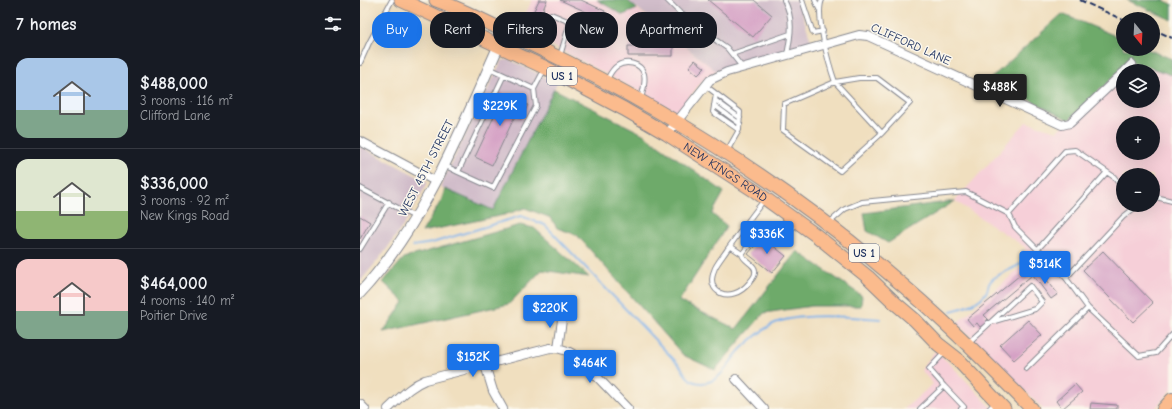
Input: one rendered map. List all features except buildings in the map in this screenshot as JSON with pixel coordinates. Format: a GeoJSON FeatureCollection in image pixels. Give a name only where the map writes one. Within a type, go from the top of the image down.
{"type":"FeatureCollection","features":[{"type":"Feature","properties":{"kind":"highway","name":"NEW KINGS ROAD"},"geometry":{"type":"LineString","coordinates":[[401,0],[493,42]]}},
{"type":"Feature","properties":{"kind":"highway","name":"NEW KINGS ROAD"},"geometry":{"type":"LineString","coordinates":[[436,0],[464,12]]}},
{"type":"Feature","properties":{"kind":"highway"},"geometry":{"type":"LineString","coordinates":[[485,22],[493,31]]}},
{"type":"Feature","properties":{"kind":"highway","name":"NEW KINGS ROAD"},"geometry":{"type":"LineString","coordinates":[[505,48],[546,68],[667,134],[797,221],[868,277],[915,320],[956,358],[997,406]]}},
{"type":"Feature","properties":{"kind":"highway","name":"NEW KINGS ROAD"},"geometry":{"type":"LineString","coordinates":[[538,48],[605,82],[676,122],[726,153],[790,196],[828,224],[885,270],[967,343],[1032,409]]}},
{"type":"Feature","properties":{"kind":"main road"},"geometry":{"type":"LineString","coordinates":[[1163,409],[1172,399]]}},
{"type":"Feature","properties":{"kind":"street","name":"CLIFFORD LANE"},"geometry":{"type":"LineString","coordinates":[[667,134],[705,85],[716,76],[859,35],[868,36],[1062,125],[1070,123],[1116,80]]}},
{"type":"Feature","properties":{"kind":"street","name":"WEST 45TH STREET"},"geometry":{"type":"LineString","coordinates":[[360,293],[372,280],[404,238],[427,198],[498,48]]}},
{"type":"Feature","properties":{"kind":"street"},"geometry":{"type":"LineString","coordinates":[[360,142],[435,181]]}},
{"type":"Feature","properties":{"kind":"street"},"geometry":{"type":"LineString","coordinates":[[817,236],[828,224]]}},
{"type":"Feature","properties":{"kind":"street"},"geometry":{"type":"LineString","coordinates":[[558,348],[563,313]]}},
{"type":"Feature","properties":{"kind":"street"},"geometry":{"type":"LineString","coordinates":[[388,409],[410,388],[425,380],[550,348],[558,348],[572,352],[628,409]]}},
{"type":"Feature","properties":{"kind":"street"},"geometry":{"type":"LineString","coordinates":[[485,365],[492,391],[503,409]]}},
{"type":"Feature","properties":{"kind":"street"},"geometry":{"type":"LineString","coordinates":[[736,379],[764,409]]}},
{"type":"Feature","properties":{"kind":"street"},"geometry":{"type":"LineString","coordinates":[[360,404],[365,409]]}},
{"type":"Feature","properties":{"kind":"lane"},"geometry":{"type":"LineString","coordinates":[[360,62],[392,0]]}},
{"type":"Feature","properties":{"kind":"lane"},"geometry":{"type":"LineString","coordinates":[[667,0],[680,13],[727,48],[742,68]]}},
{"type":"Feature","properties":{"kind":"lane"},"geometry":{"type":"LineString","coordinates":[[784,0],[791,19],[786,55]]}},
{"type":"Feature","properties":{"kind":"lane"},"geometry":{"type":"LineString","coordinates":[[802,0],[813,33],[823,31]]}},
{"type":"Feature","properties":{"kind":"lane"},"geometry":{"type":"LineString","coordinates":[[815,0],[820,11]]}},
{"type":"Feature","properties":{"kind":"lane"},"geometry":{"type":"LineString","coordinates":[[822,0],[820,4],[820,11],[824,44],[827,60],[835,82],[882,133]]}},
{"type":"Feature","properties":{"kind":"lane"},"geometry":{"type":"LineString","coordinates":[[557,17],[570,22],[559,58]]}},
{"type":"Feature","properties":{"kind":"lane"},"geometry":{"type":"LineString","coordinates":[[732,54],[790,34]]}},
{"type":"Feature","properties":{"kind":"lane"},"geometry":{"type":"LineString","coordinates":[[605,82],[617,66],[628,62],[637,65],[644,74],[645,82],[640,102]]}},
{"type":"Feature","properties":{"kind":"lane"},"geometry":{"type":"LineString","coordinates":[[489,68],[534,89]]}},
{"type":"Feature","properties":{"kind":"lane"},"geometry":{"type":"LineString","coordinates":[[443,165],[493,188],[536,106],[534,89],[546,68]]}},
{"type":"Feature","properties":{"kind":"lane"},"geometry":{"type":"LineString","coordinates":[[458,172],[504,75]]}},
{"type":"Feature","properties":{"kind":"lane"},"geometry":{"type":"LineString","coordinates":[[859,78],[877,78],[910,103],[882,133],[840,171],[783,130],[784,104],[835,82],[859,78]]}},
{"type":"Feature","properties":{"kind":"lane"},"geometry":{"type":"LineString","coordinates":[[705,85],[740,112],[739,130],[726,153]]}},
{"type":"Feature","properties":{"kind":"lane"},"geometry":{"type":"LineString","coordinates":[[716,94],[713,112],[739,130]]}},
{"type":"Feature","properties":{"kind":"lane"},"geometry":{"type":"LineString","coordinates":[[715,100],[740,118]]}},
{"type":"Feature","properties":{"kind":"lane"},"geometry":{"type":"LineString","coordinates":[[714,105],[740,124]]}},
{"type":"Feature","properties":{"kind":"lane"},"geometry":{"type":"LineString","coordinates":[[1009,214],[1065,151],[1075,150],[1116,180]]}},
{"type":"Feature","properties":{"kind":"lane"},"geometry":{"type":"LineString","coordinates":[[1038,249],[1107,172]]}},
{"type":"Feature","properties":{"kind":"lane"},"geometry":{"type":"LineString","coordinates":[[360,188],[416,217]]}},
{"type":"Feature","properties":{"kind":"lane"},"geometry":{"type":"LineString","coordinates":[[828,224],[845,209],[862,202],[966,192],[1009,214],[1015,227],[1066,278],[1088,308],[1139,356],[1156,353],[1172,335]]}},
{"type":"Feature","properties":{"kind":"lane"},"geometry":{"type":"LineString","coordinates":[[1160,198],[1172,201]]}},
{"type":"Feature","properties":{"kind":"lane"},"geometry":{"type":"LineString","coordinates":[[730,246],[742,254],[744,259],[756,271],[755,275],[745,288],[738,293],[730,295],[716,291],[713,284],[715,268],[743,226],[765,199]]}},
{"type":"Feature","properties":{"kind":"lane"},"geometry":{"type":"LineString","coordinates":[[360,249],[389,202]]}},
{"type":"Feature","properties":{"kind":"lane"},"geometry":{"type":"LineString","coordinates":[[1066,278],[1129,212]]}},
{"type":"Feature","properties":{"kind":"lane"},"geometry":{"type":"LineString","coordinates":[[742,254],[759,233],[762,232],[775,238],[781,238],[785,236],[797,221]]}},
{"type":"Feature","properties":{"kind":"lane"},"geometry":{"type":"LineString","coordinates":[[967,343],[988,323],[1030,286],[1042,302],[1035,309],[988,323]]}},
{"type":"Feature","properties":{"kind":"lane"},"geometry":{"type":"LineString","coordinates":[[1026,369],[1088,308]]}},
{"type":"Feature","properties":{"kind":"lane"},"geometry":{"type":"LineString","coordinates":[[947,351],[929,368],[964,407],[962,409]]}},
{"type":"Feature","properties":{"kind":"lane"},"geometry":{"type":"LineString","coordinates":[[920,409],[944,386]]}},
{"type":"Feature","properties":{"kind":"shaded area"},"geometry":{"type":"Polygon","coordinates":[[[532,0],[597,0],[618,12],[565,12],[565,48],[618,48],[618,12],[623,15],[626,14],[626,48],[687,48],[716,71],[702,81],[678,112],[557,48],[557,12],[526,12],[532,0]]]}},
{"type":"Feature","properties":{"kind":"shaded area"},"geometry":{"type":"Polygon","coordinates":[[[627,0],[798,0],[812,44],[716,71],[687,48],[717,48],[717,12],[642,12],[627,0]]]}},
{"type":"Feature","properties":{"kind":"shaded area"},"geometry":{"type":"Polygon","coordinates":[[[637,9],[641,12],[630,12],[637,9]]]}},
{"type":"Feature","properties":{"kind":"shaded area"},"geometry":{"type":"Polygon","coordinates":[[[504,60],[510,60],[557,83],[493,210],[440,187],[501,62],[504,60]]]}},
{"type":"Feature","properties":{"kind":"shaded area"},"geometry":{"type":"Polygon","coordinates":[[[1130,61],[1139,64],[1127,64],[1130,61]]]}},
{"type":"Feature","properties":{"kind":"shaded area"},"geometry":{"type":"Polygon","coordinates":[[[1160,71],[1172,75],[1172,389],[1155,409],[1043,409],[957,323],[1027,262],[1025,247],[955,201],[1026,122],[1057,131],[1116,74],[1116,108],[1160,108],[1160,71]]]}},
{"type":"Feature","properties":{"kind":"shaded area"},"geometry":{"type":"Polygon","coordinates":[[[360,146],[428,182],[405,223],[386,250],[360,282],[360,146]]]}},
{"type":"Feature","properties":{"kind":"shaded area"},"geometry":{"type":"Polygon","coordinates":[[[935,351],[950,364],[993,409],[904,409],[933,384],[921,370],[935,351]]]}},
{"type":"Feature","properties":{"kind":"green space"},"geometry":{"type":"Polygon","coordinates":[[[597,0],[627,0],[637,9],[626,12],[626,14],[623,15],[597,0]]]}},
{"type":"Feature","properties":{"kind":"green space"},"geometry":{"type":"Polygon","coordinates":[[[1127,0],[1163,0],[1172,4],[1172,20],[1160,15],[1160,12],[1154,12],[1127,0]]]}},
{"type":"Feature","properties":{"kind":"green space"},"geometry":{"type":"Polygon","coordinates":[[[1062,14],[1116,36],[1116,56],[1160,56],[1160,54],[1172,59],[1172,75],[1160,71],[1160,64],[1139,64],[1130,61],[1127,64],[1116,64],[1116,75],[1069,120],[990,79],[1062,14]]]}},
{"type":"Feature","properties":{"kind":"green space"},"geometry":{"type":"Polygon","coordinates":[[[554,89],[643,134],[724,192],[712,214],[727,226],[679,301],[736,329],[797,251],[862,296],[861,306],[812,306],[764,313],[715,370],[683,355],[577,235],[557,228],[551,218],[525,208],[504,215],[422,232],[441,201],[445,189],[493,210],[554,89]]]}},
{"type":"Feature","properties":{"kind":"green space"},"geometry":{"type":"Polygon","coordinates":[[[955,201],[888,243],[867,231],[864,213],[955,201]]]}},
{"type":"Feature","properties":{"kind":"green space"},"geometry":{"type":"Polygon","coordinates":[[[520,225],[534,228],[589,277],[542,270],[509,304],[383,332],[404,302],[383,282],[404,258],[520,225]]]}},
{"type":"Feature","properties":{"kind":"waterway"},"geometry":{"type":"LineString","coordinates":[[413,246],[432,243],[521,216],[545,225],[681,367],[689,378],[698,383],[709,382],[715,379],[725,370],[737,353],[749,342],[773,324],[784,320],[825,316],[880,319]]}},
{"type":"Feature","properties":{"kind":"waterway"},"geometry":{"type":"LineString","coordinates":[[951,311],[966,307],[981,299],[987,291],[989,283],[993,279],[1024,261],[1023,251]]}},
{"type":"Feature","properties":{"kind":"railway"},"geometry":{"type":"LineString","coordinates":[[1080,0],[1116,17]]}},
{"type":"Feature","properties":{"kind":"railway"},"geometry":{"type":"LineString","coordinates":[[1160,32],[1172,38]]}}]}
